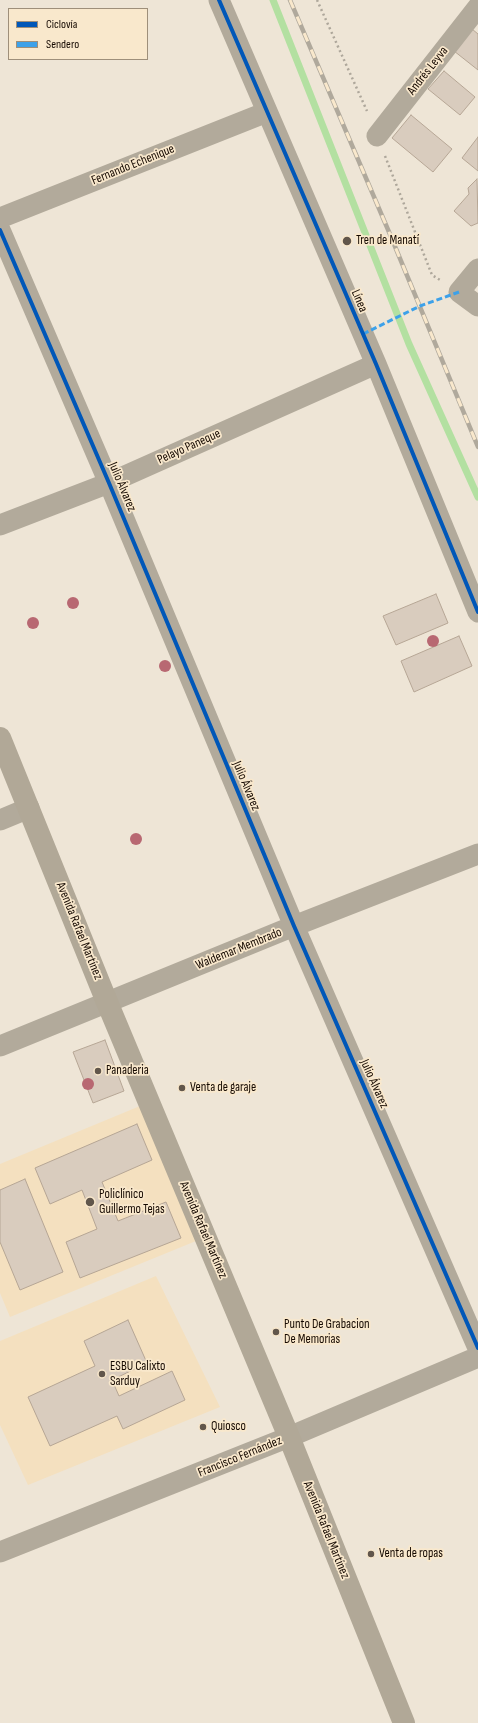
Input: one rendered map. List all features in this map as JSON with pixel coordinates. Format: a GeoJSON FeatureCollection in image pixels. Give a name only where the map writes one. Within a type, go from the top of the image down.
{"type":"FeatureCollection","features":[{"type":"Feature","properties":{"kind":"main road","name":"Avenida Rafael Martínez"},"geometry":{"type":"LineString","coordinates":[[0,738],[107,1002],[289,1437],[404,1723]]}},
{"type":"Feature","properties":{"kind":"street","name":"Línea"},"geometry":{"type":"LineString","coordinates":[[219,0],[376,364],[478,612]]}},
{"type":"Feature","properties":{"kind":"street","name":"Andrés Leyva"},"geometry":{"type":"LineString","coordinates":[[377,136],[478,7]]}},
{"type":"Feature","properties":{"kind":"street","name":"Fernando Echenique"},"geometry":{"type":"LineString","coordinates":[[0,218],[267,112]]}},
{"type":"Feature","properties":{"kind":"street","name":"Julio Álvarez"},"geometry":{"type":"LineString","coordinates":[[0,230],[109,483],[294,926],[478,1348]]}},
{"type":"Feature","properties":{"kind":"street"},"geometry":{"type":"LineString","coordinates":[[478,269],[459,292],[478,306]]}},
{"type":"Feature","properties":{"kind":"street","name":"Pelayo Paneque"},"geometry":{"type":"LineString","coordinates":[[0,525],[109,483],[376,364]]}},
{"type":"Feature","properties":{"kind":"street"},"geometry":{"type":"LineString","coordinates":[[0,820],[29,808]]}},
{"type":"Feature","properties":{"kind":"street","name":"Waldemar Membrado"},"geometry":{"type":"LineString","coordinates":[[0,1046],[294,926],[478,854]]}},
{"type":"Feature","properties":{"kind":"street","name":"Francisco Fernández"},"geometry":{"type":"LineString","coordinates":[[0,1552],[289,1437],[478,1357]]}},
{"type":"Feature","properties":{"kind":"shaded area","name":"Policlínico Guillermo Tejas"},"geometry":{"type":"Polygon","coordinates":[[[140,1106],[196,1241],[10,1317],[0,1293],[0,1164],[140,1106]]]}},
{"type":"Feature","properties":{"kind":"shaded area","name":"ESBU Calixto Sarduy"},"geometry":{"type":"Polygon","coordinates":[[[156,1276],[220,1407],[28,1485],[0,1425],[0,1341],[156,1276]]]}},
{"type":"Feature","properties":{"kind":"building"},"geometry":{"type":"Polygon","coordinates":[[[472,29],[478,34],[478,70],[454,51],[472,29]]]}},
{"type":"Feature","properties":{"kind":"building"},"geometry":{"type":"Polygon","coordinates":[[[444,71],[475,97],[460,115],[428,89],[444,71]]]}},
{"type":"Feature","properties":{"kind":"building"},"geometry":{"type":"Polygon","coordinates":[[[411,115],[452,149],[433,172],[392,138],[411,115]]]}},
{"type":"Feature","properties":{"kind":"building"},"geometry":{"type":"Polygon","coordinates":[[[478,137],[478,171],[462,158],[478,137]]]}},
{"type":"Feature","properties":{"kind":"building"},"geometry":{"type":"Polygon","coordinates":[[[477,179],[478,223],[471,226],[454,211],[469,194],[468,188],[477,179]]]}},
{"type":"Feature","properties":{"kind":"building"},"geometry":{"type":"Polygon","coordinates":[[[436,594],[448,623],[396,645],[383,616],[436,594]]]}},
{"type":"Feature","properties":{"kind":"building"},"geometry":{"type":"Polygon","coordinates":[[[459,636],[472,666],[414,692],[401,661],[459,636]]]}},
{"type":"Feature","properties":{"kind":"building","name":"Panaderia"},"geometry":{"type":"Polygon","coordinates":[[[105,1040],[124,1091],[93,1103],[73,1052],[105,1040]]]}},
{"type":"Feature","properties":{"kind":"building"},"geometry":{"type":"Polygon","coordinates":[[[137,1124],[152,1160],[102,1182],[118,1221],[166,1202],[181,1238],[80,1278],[66,1242],[97,1229],[82,1190],[50,1204],[35,1168],[137,1124]]]}},
{"type":"Feature","properties":{"kind":"building"},"geometry":{"type":"Polygon","coordinates":[[[25,1179],[63,1272],[20,1290],[0,1242],[0,1190],[25,1179]]]}},
{"type":"Feature","properties":{"kind":"building"},"geometry":{"type":"Polygon","coordinates":[[[128,1320],[147,1363],[112,1380],[119,1396],[172,1371],[185,1400],[123,1429],[117,1416],[50,1446],[28,1397],[95,1366],[84,1341],[128,1320]]]}},
{"type":"Feature","properties":{"kind":"waterway"},"geometry":{"type":"LineString","coordinates":[[273,0],[409,344],[478,497]]}},
{"type":"Feature","properties":{"kind":"railway"},"geometry":{"type":"LineString","coordinates":[[290,0],[389,232],[478,447]]}},
{"type":"Feature","properties":{"kind":"marked path"},"geometry":{"type":"LineString","coordinates":[[363,334],[420,306],[459,292]]}},
{"type":"Feature","properties":{"kind":"cycle path"},"geometry":{"type":"LineString","coordinates":[[219,0],[376,364],[478,612]]}},
{"type":"Feature","properties":{"kind":"cycle path"},"geometry":{"type":"LineString","coordinates":[[0,230],[109,483],[294,926],[478,1348]]}},
{"type":"Feature","properties":{"kind":"place","name":"Tren de Manatí"},"geometry":{"type":"Point","coordinates":[347,241]}},
{"type":"Feature","properties":{"kind":"place","name":"Panaderia"},"geometry":{"type":"Point","coordinates":[98,1071]}},
{"type":"Feature","properties":{"kind":"place","name":"Venta de garaje"},"geometry":{"type":"Point","coordinates":[182,1088]}},
{"type":"Feature","properties":{"kind":"place","name":"Policlínico Guillermo Tejas"},"geometry":{"type":"Point","coordinates":[90,1202]}},
{"type":"Feature","properties":{"kind":"place","name":"Punto De Grabacion De Memorias"},"geometry":{"type":"Point","coordinates":[276,1332]}},
{"type":"Feature","properties":{"kind":"place","name":"ESBU Calixto Sarduy"},"geometry":{"type":"Point","coordinates":[102,1374]}},
{"type":"Feature","properties":{"kind":"place","name":"Quiosco"},"geometry":{"type":"Point","coordinates":[203,1427]}},
{"type":"Feature","properties":{"kind":"place","name":"Venta de ropas"},"geometry":{"type":"Point","coordinates":[371,1554]}}]}
